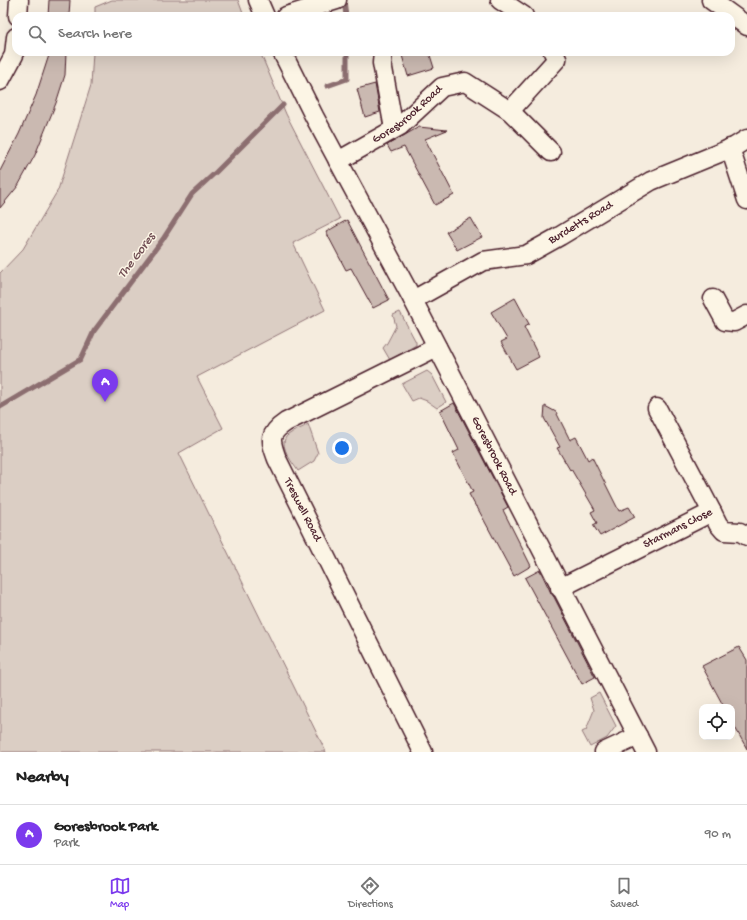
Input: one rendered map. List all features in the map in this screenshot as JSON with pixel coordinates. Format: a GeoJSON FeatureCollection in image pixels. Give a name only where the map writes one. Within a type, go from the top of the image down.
{"type":"FeatureCollection","features":[{"type":"Feature","properties":{"kind":"street"},"geometry":{"type":"LineString","coordinates":[[18,12],[19,0]]}},
{"type":"Feature","properties":{"kind":"street"},"geometry":{"type":"LineString","coordinates":[[258,0],[263,12]]}},
{"type":"Feature","properties":{"kind":"street"},"geometry":{"type":"LineString","coordinates":[[299,12],[337,0]]}},
{"type":"Feature","properties":{"kind":"street"},"geometry":{"type":"LineString","coordinates":[[500,0],[518,12]]}},
{"type":"Feature","properties":{"kind":"street"},"geometry":{"type":"LineString","coordinates":[[711,0],[734,12]]}},
{"type":"Feature","properties":{"kind":"street"},"geometry":{"type":"LineString","coordinates":[[735,12],[744,17]]}},
{"type":"Feature","properties":{"kind":"street"},"geometry":{"type":"LineString","coordinates":[[0,81],[13,56]]}},
{"type":"Feature","properties":{"kind":"street","name":"Goresbrook Road"},"geometry":{"type":"LineString","coordinates":[[284,56],[314,116],[413,300],[560,588],[646,752]]}},
{"type":"Feature","properties":{"kind":"street"},"geometry":{"type":"LineString","coordinates":[[383,56],[382,63],[394,129]]}},
{"type":"Feature","properties":{"kind":"street"},"geometry":{"type":"LineString","coordinates":[[510,111],[557,59],[555,56]]}},
{"type":"Feature","properties":{"kind":"street","name":"Goresbrook Road"},"geometry":{"type":"LineString","coordinates":[[338,161],[400,126],[442,87],[465,82],[510,111],[551,152]]}},
{"type":"Feature","properties":{"kind":"street","name":"Burdetts Road"},"geometry":{"type":"LineString","coordinates":[[413,300],[484,261],[526,255],[651,181],[730,148],[747,139]]}},
{"type":"Feature","properties":{"kind":"street"},"geometry":{"type":"LineString","coordinates":[[730,148],[747,200]]}},
{"type":"Feature","properties":{"kind":"street"},"geometry":{"type":"LineString","coordinates":[[713,299],[725,321],[729,323],[747,315]]}},
{"type":"Feature","properties":{"kind":"street","name":"Treswell Road"},"geometry":{"type":"LineString","coordinates":[[423,752],[277,459],[272,446],[271,436],[276,428],[286,422],[437,347]]}},
{"type":"Feature","properties":{"kind":"street","name":"Starmans Close"},"geometry":{"type":"LineString","coordinates":[[560,588],[712,512],[657,408]]}},
{"type":"Feature","properties":{"kind":"street"},"geometry":{"type":"LineString","coordinates":[[712,512],[718,524],[724,531],[740,532],[747,536]]}},
{"type":"Feature","properties":{"kind":"street"},"geometry":{"type":"LineString","coordinates":[[604,752],[638,736]]}},
{"type":"Feature","properties":{"kind":"shaded area"},"geometry":{"type":"Polygon","coordinates":[[[112,0],[238,0],[242,12],[95,12],[95,7],[112,0]]]}},
{"type":"Feature","properties":{"kind":"shaded area"},"geometry":{"type":"Polygon","coordinates":[[[93,56],[262,56],[286,114],[340,219],[293,243],[325,310],[197,377],[223,428],[179,453],[326,752],[0,752],[0,273],[23,249],[58,190],[91,85],[93,56]]]}},
{"type":"Feature","properties":{"kind":"shaded area"},"geometry":{"type":"Polygon","coordinates":[[[400,312],[416,342],[416,345],[390,360],[383,348],[396,326],[393,315],[400,312]]]}},
{"type":"Feature","properties":{"kind":"shaded area"},"geometry":{"type":"Polygon","coordinates":[[[427,371],[432,375],[446,402],[437,408],[427,401],[419,398],[412,401],[402,384],[427,371]]]}},
{"type":"Feature","properties":{"kind":"shaded area"},"geometry":{"type":"Polygon","coordinates":[[[308,424],[318,453],[314,461],[298,471],[289,458],[284,443],[288,435],[308,424]]]}},
{"type":"Feature","properties":{"kind":"shaded area"},"geometry":{"type":"Polygon","coordinates":[[[599,693],[616,726],[607,738],[590,747],[582,732],[586,730],[594,710],[590,698],[599,693]]]}},
{"type":"Feature","properties":{"kind":"building"},"geometry":{"type":"Polygon","coordinates":[[[49,0],[70,0],[69,12],[48,12],[49,0]]]}},
{"type":"Feature","properties":{"kind":"building"},"geometry":{"type":"Polygon","coordinates":[[[49,56],[66,56],[65,75],[56,103],[35,155],[18,186],[0,208],[0,171],[19,134],[36,95],[49,56]]]}},
{"type":"Feature","properties":{"kind":"building"},"geometry":{"type":"Polygon","coordinates":[[[402,56],[430,56],[434,68],[408,76],[402,56]]]}},
{"type":"Feature","properties":{"kind":"building"},"geometry":{"type":"Polygon","coordinates":[[[375,84],[380,112],[365,117],[357,89],[375,84]]]}},
{"type":"Feature","properties":{"kind":"building"},"geometry":{"type":"Polygon","coordinates":[[[419,127],[447,130],[425,139],[454,195],[435,205],[404,147],[391,152],[387,145],[419,127]]]}},
{"type":"Feature","properties":{"kind":"building"},"geometry":{"type":"Polygon","coordinates":[[[471,218],[482,237],[457,250],[446,232],[471,218]]]}},
{"type":"Feature","properties":{"kind":"building"},"geometry":{"type":"Polygon","coordinates":[[[347,220],[389,300],[373,308],[351,268],[346,270],[326,232],[347,220]]]}},
{"type":"Feature","properties":{"kind":"building"},"geometry":{"type":"Polygon","coordinates":[[[515,298],[529,324],[524,327],[539,357],[516,369],[501,342],[507,339],[491,312],[515,298]]]}},
{"type":"Feature","properties":{"kind":"building"},"geometry":{"type":"Polygon","coordinates":[[[454,403],[508,507],[503,510],[531,566],[514,576],[469,494],[473,492],[453,453],[459,450],[440,411],[454,403]]]}},
{"type":"Feature","properties":{"kind":"building"},"geometry":{"type":"Polygon","coordinates":[[[545,406],[556,412],[570,440],[576,437],[588,460],[592,457],[619,511],[629,507],[635,517],[600,536],[593,525],[597,523],[591,512],[595,510],[557,448],[560,447],[544,418],[545,406]]]}},
{"type":"Feature","properties":{"kind":"building"},"geometry":{"type":"Polygon","coordinates":[[[540,570],[595,677],[582,684],[525,578],[540,570]]]}},
{"type":"Feature","properties":{"kind":"building"},"geometry":{"type":"Polygon","coordinates":[[[739,647],[747,660],[747,749],[735,727],[735,704],[722,704],[702,666],[739,647]]]}},
{"type":"Feature","properties":{"kind":"waterway","name":"The Gores"},"geometry":{"type":"LineString","coordinates":[[344,0],[346,12]]}},
{"type":"Feature","properties":{"kind":"waterway","name":"The Gores"},"geometry":{"type":"LineString","coordinates":[[327,86],[347,79],[347,56]]}},
{"type":"Feature","properties":{"kind":"waterway","name":"The Gores"},"geometry":{"type":"LineString","coordinates":[[0,407],[81,359],[94,331],[163,239],[192,194],[283,105]]}},
{"type":"Feature","properties":{"kind":"place","name":"Goresbrook Park"},"geometry":{"type":"Point","coordinates":[105,402]}}]}
